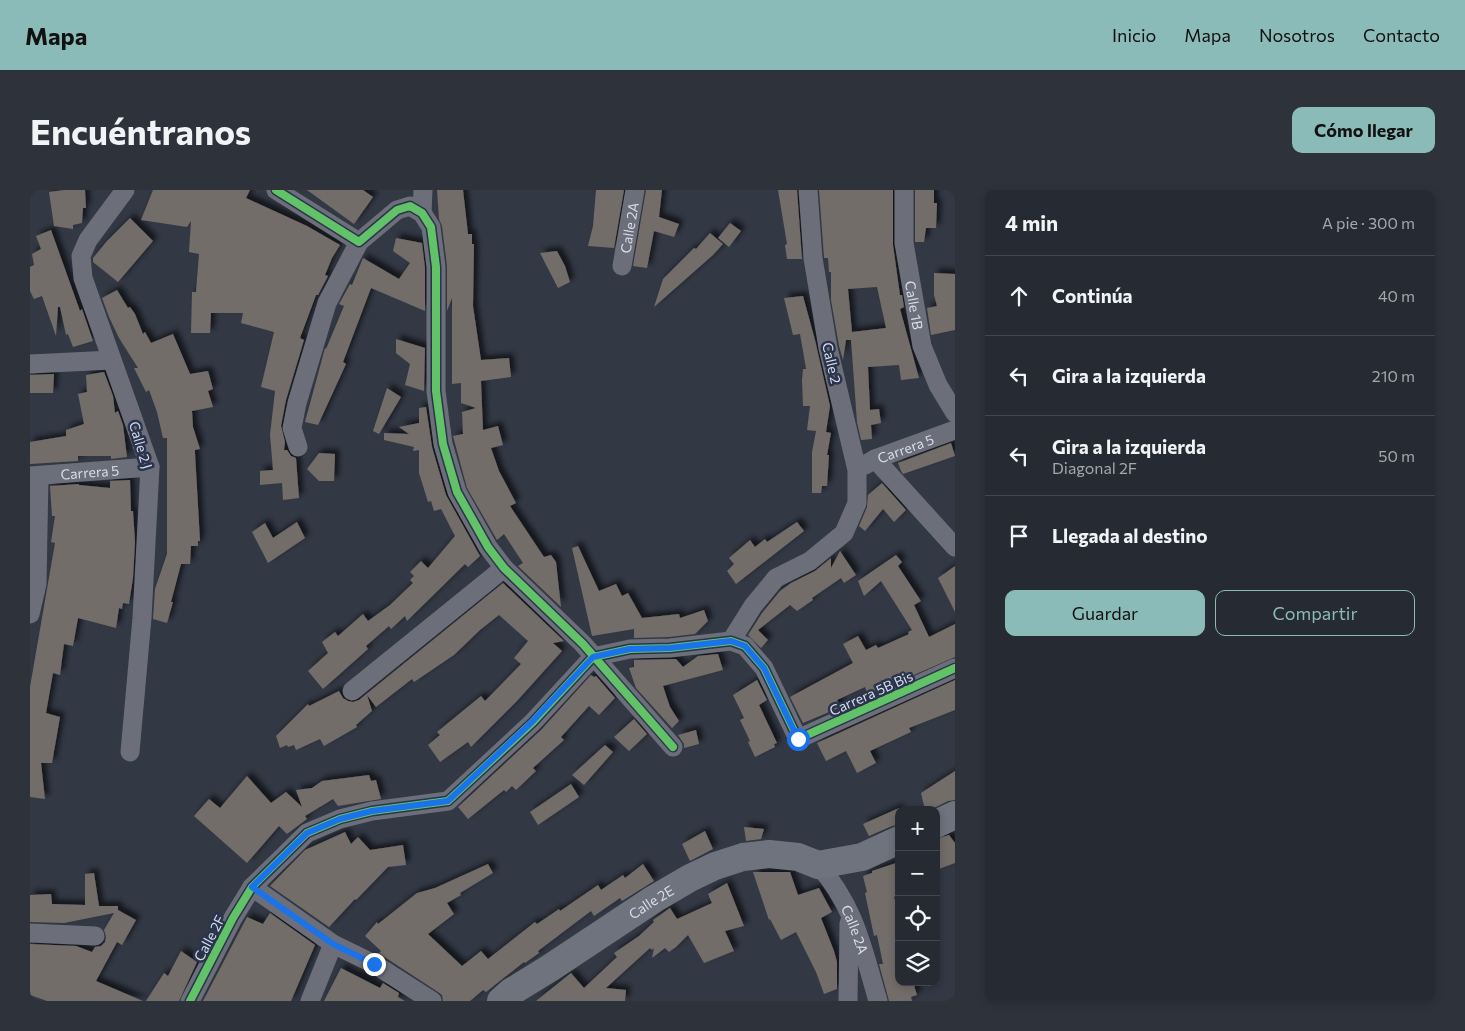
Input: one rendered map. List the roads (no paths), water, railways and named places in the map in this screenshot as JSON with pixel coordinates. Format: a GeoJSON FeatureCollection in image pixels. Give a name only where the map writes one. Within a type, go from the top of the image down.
{"type":"FeatureCollection","features":[{"type":"Feature","properties":{"kind":"street","name":"Calle 2 J"},"geometry":{"type":"LineString","coordinates":[[125,190],[88,240],[81,256],[83,278],[150,467],[142,618],[130,752]]}},
{"type":"Feature","properties":{"kind":"street"},"geometry":{"type":"LineString","coordinates":[[276,190],[359,242]]}},
{"type":"Feature","properties":{"kind":"street"},"geometry":{"type":"LineString","coordinates":[[422,213],[423,190]]}},
{"type":"Feature","properties":{"kind":"street","name":"Calle 2A"},"geometry":{"type":"LineString","coordinates":[[622,266],[635,190]]}},
{"type":"Feature","properties":{"kind":"street","name":"Calle 2"},"geometry":{"type":"LineString","coordinates":[[731,641],[753,606],[776,578],[810,561],[844,533],[857,503],[857,470],[828,348],[813,258],[808,190]]}},
{"type":"Feature","properties":{"kind":"street","name":"Calle 1B"},"geometry":{"type":"LineString","coordinates":[[904,190],[904,243],[922,346],[938,385],[955,413]]}},
{"type":"Feature","properties":{"kind":"street"},"geometry":{"type":"LineString","coordinates":[[298,447],[292,428],[297,403],[327,303],[359,242],[398,210],[410,206],[422,213],[431,227],[436,267],[436,391],[443,444],[457,492],[488,547],[504,568],[583,644],[673,747]]}},
{"type":"Feature","properties":{"kind":"street"},"geometry":{"type":"LineString","coordinates":[[30,364],[112,360]]}},
{"type":"Feature","properties":{"kind":"street","name":"Carrera 5"},"geometry":{"type":"LineString","coordinates":[[857,470],[875,459],[955,430]]}},
{"type":"Feature","properties":{"kind":"street"},"geometry":{"type":"LineString","coordinates":[[875,459],[955,547]]}},
{"type":"Feature","properties":{"kind":"street","name":"Carrera 5"},"geometry":{"type":"LineString","coordinates":[[35,476],[150,467]]}},
{"type":"Feature","properties":{"kind":"street"},"geometry":{"type":"LineString","coordinates":[[30,614],[37,584],[35,476]]}},
{"type":"Feature","properties":{"kind":"street"},"geometry":{"type":"LineString","coordinates":[[352,691],[504,568]]}},
{"type":"Feature","properties":{"kind":"street"},"geometry":{"type":"LineString","coordinates":[[593,657],[630,649],[670,648],[731,641]]}},
{"type":"Feature","properties":{"kind":"street","name":"Carrera 5B Bis"},"geometry":{"type":"LineString","coordinates":[[731,641],[745,646],[764,668],[798,739],[955,668]]}},
{"type":"Feature","properties":{"kind":"street","name":"Calle 2F"},"geometry":{"type":"LineString","coordinates":[[190,1001],[233,918],[252,887],[307,833],[340,819],[372,811],[448,801],[532,722],[593,657]]}},
{"type":"Feature","properties":{"kind":"street"},"geometry":{"type":"LineString","coordinates":[[940,822],[955,816]]}},
{"type":"Feature","properties":{"kind":"street"},"geometry":{"type":"LineString","coordinates":[[818,864],[862,857],[895,842]]}},
{"type":"Feature","properties":{"kind":"street","name":"Calle 2E"},"geometry":{"type":"LineString","coordinates":[[501,1001],[654,899],[715,866],[743,857],[769,854],[798,857],[818,864]]}},
{"type":"Feature","properties":{"kind":"street","name":"Calle 2A"},"geometry":{"type":"LineString","coordinates":[[818,864],[833,881],[849,910],[858,932],[878,1001]]}},
{"type":"Feature","properties":{"kind":"street"},"geometry":{"type":"LineString","coordinates":[[252,887],[333,944],[374,964],[432,1001]]}},
{"type":"Feature","properties":{"kind":"street"},"geometry":{"type":"LineString","coordinates":[[848,1001],[849,910]]}},
{"type":"Feature","properties":{"kind":"street"},"geometry":{"type":"LineString","coordinates":[[30,933],[95,936]]}},
{"type":"Feature","properties":{"kind":"street"},"geometry":{"type":"LineString","coordinates":[[310,1001],[333,944]]}}]}
